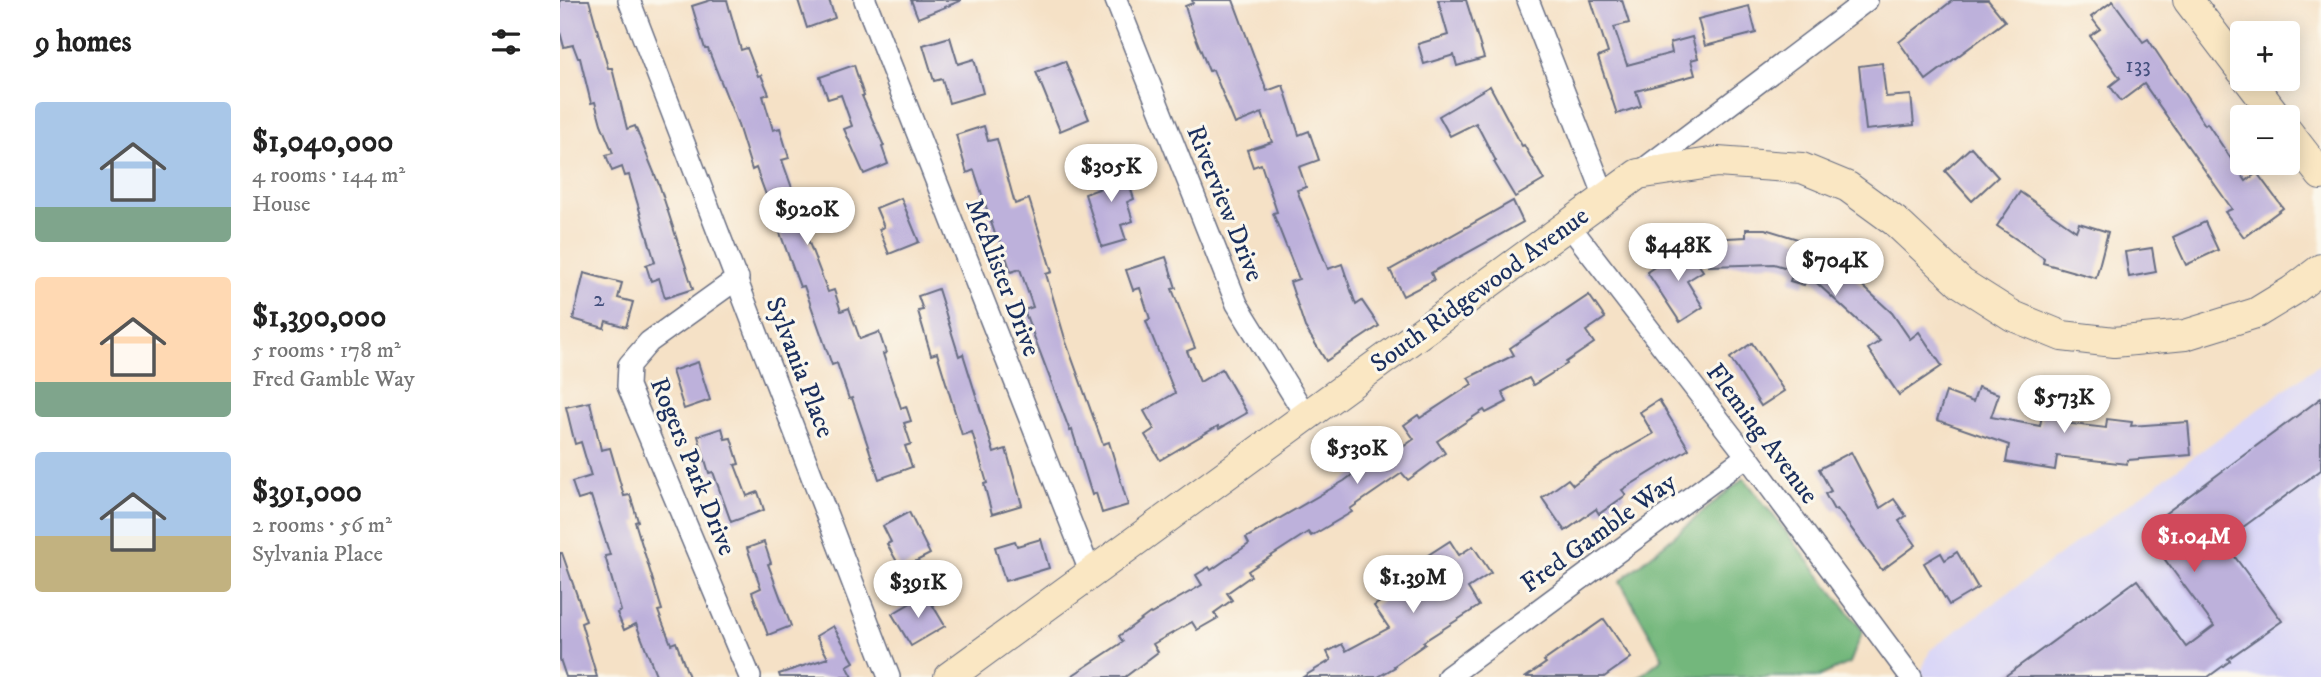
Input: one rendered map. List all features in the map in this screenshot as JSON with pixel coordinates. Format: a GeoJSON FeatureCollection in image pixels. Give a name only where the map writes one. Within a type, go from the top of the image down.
{"type":"FeatureCollection","features":[{"type":"Feature","properties":{"kind":"street","name":"Sylvania Place"},"geometry":{"type":"LineString","coordinates":[[629,0],[889,677]]}},
{"type":"Feature","properties":{"kind":"street","name":"McAlister Drive"},"geometry":{"type":"LineString","coordinates":[[865,0],[1091,574]]}},
{"type":"Feature","properties":{"kind":"street","name":"Riverview Drive"},"geometry":{"type":"LineString","coordinates":[[1116,0],[1237,304],[1306,416]]}},
{"type":"Feature","properties":{"kind":"street"},"geometry":{"type":"LineString","coordinates":[[1528,0],[1605,197]]}},
{"type":"Feature","properties":{"kind":"street"},"geometry":{"type":"LineString","coordinates":[[2188,0],[2230,55]]}},
{"type":"Feature","properties":{"kind":"street"},"geometry":{"type":"LineString","coordinates":[[1638,174],[1854,4]]}},
{"type":"Feature","properties":{"kind":"street"},"geometry":{"type":"LineString","coordinates":[[2257,91],[2268,105]]}},
{"type":"Feature","properties":{"kind":"street"},"geometry":{"type":"LineString","coordinates":[[2300,148],[2321,175]]}},
{"type":"Feature","properties":{"kind":"street","name":"South Ridgewood Avenue"},"geometry":{"type":"LineString","coordinates":[[949,677],[1638,174],[1717,162],[1802,168],[1848,187],[1896,222],[1961,283],[2013,316],[2062,336],[2115,342],[2185,335],[2256,313],[2321,269]]}},
{"type":"Feature","properties":{"kind":"street","name":"Fleming Avenue"},"geometry":{"type":"LineString","coordinates":[[1569,224],[1747,456],[1910,677]]}},
{"type":"Feature","properties":{"kind":"street","name":"Rogers Park Drive"},"geometry":{"type":"LineString","coordinates":[[738,278],[649,342],[629,365],[628,386],[750,677]]}},
{"type":"Feature","properties":{"kind":"street","name":"Fred Gamble Way"},"geometry":{"type":"LineString","coordinates":[[1448,677],[1747,456]]}},
{"type":"Feature","properties":{"kind":"shaded area"},"geometry":{"type":"Polygon","coordinates":[[[2321,363],[2321,677],[1924,677],[1921,672],[1930,650],[2321,363]]]}},
{"type":"Feature","properties":{"kind":"green space"},"geometry":{"type":"Polygon","coordinates":[[[1744,478],[1863,631],[1850,663],[1818,677],[1639,677],[1663,658],[1620,581],[1744,478]]]}},
{"type":"Feature","properties":{"kind":"building"},"geometry":{"type":"Polygon","coordinates":[[[560,0],[589,0],[608,68],[612,68],[627,129],[635,126],[660,187],[693,289],[665,298],[659,278],[651,281],[646,265],[655,262],[629,175],[625,176],[622,167],[612,171],[606,155],[613,153],[595,102],[591,103],[580,58],[573,45],[564,47],[560,32],[560,0]]]}},
{"type":"Feature","properties":{"kind":"building"},"geometry":{"type":"Polygon","coordinates":[[[711,0],[727,0],[741,50],[747,48],[758,76],[761,75],[769,94],[763,96],[773,130],[780,128],[789,158],[782,160],[801,213],[798,214],[828,292],[834,290],[841,311],[849,308],[860,339],[879,332],[886,353],[883,354],[901,408],[906,406],[911,421],[904,423],[911,444],[905,446],[912,467],[879,479],[852,398],[849,399],[837,363],[832,365],[804,286],[800,287],[756,168],[752,170],[737,122],[708,49],[705,49],[692,6],[711,0]]]}},
{"type":"Feature","properties":{"kind":"building"},"geometry":{"type":"Polygon","coordinates":[[[798,0],[829,0],[835,18],[807,28],[798,0]]]}},
{"type":"Feature","properties":{"kind":"building"},"geometry":{"type":"Polygon","coordinates":[[[911,0],[960,0],[960,1],[918,18],[911,0]]]}},
{"type":"Feature","properties":{"kind":"building"},"geometry":{"type":"Polygon","coordinates":[[[1192,0],[1233,0],[1267,91],[1283,85],[1299,135],[1309,131],[1319,160],[1299,167],[1306,187],[1297,190],[1328,269],[1342,264],[1356,305],[1362,301],[1379,326],[1326,361],[1305,327],[1290,282],[1299,279],[1273,213],[1277,212],[1261,164],[1253,167],[1247,150],[1272,142],[1262,113],[1235,124],[1192,28],[1185,6],[1193,3],[1192,0]]]}},
{"type":"Feature","properties":{"kind":"building"},"geometry":{"type":"Polygon","coordinates":[[[1438,0],[1466,0],[1484,58],[1457,66],[1454,55],[1424,64],[1418,44],[1448,35],[1438,0]]]}},
{"type":"Feature","properties":{"kind":"building"},"geometry":{"type":"Polygon","coordinates":[[[1591,0],[1622,0],[1629,23],[1614,27],[1627,65],[1672,53],[1670,43],[1692,37],[1698,58],[1691,60],[1695,75],[1636,91],[1641,106],[1617,114],[1598,57],[1608,53],[1591,0]]]}},
{"type":"Feature","properties":{"kind":"building"},"geometry":{"type":"Polygon","coordinates":[[[1953,0],[1988,0],[2005,21],[1926,80],[1899,42],[1953,0]]]}},
{"type":"Feature","properties":{"kind":"building"},"geometry":{"type":"Polygon","coordinates":[[[2113,1],[2143,42],[2148,39],[2205,125],[2207,123],[2230,157],[2230,175],[2242,175],[2246,181],[2258,175],[2283,208],[2244,237],[2225,212],[2232,209],[2144,84],[2121,101],[2110,86],[2120,78],[2090,36],[2100,29],[2091,17],[2113,1]]]}},
{"type":"Feature","properties":{"kind":"building"},"geometry":{"type":"Polygon","coordinates":[[[1749,6],[1756,33],[1705,46],[1698,19],[1749,6]]]}},
{"type":"Feature","properties":{"kind":"building"},"geometry":{"type":"Polygon","coordinates":[[[950,37],[958,64],[974,59],[983,93],[949,103],[942,79],[934,81],[923,45],[950,37]]]}},
{"type":"Feature","properties":{"kind":"building"},"geometry":{"type":"Polygon","coordinates":[[[1065,61],[1089,119],[1060,131],[1036,72],[1065,61]]]}},
{"type":"Feature","properties":{"kind":"building"},"geometry":{"type":"Polygon","coordinates":[[[1882,63],[1886,97],[1911,95],[1914,125],[1866,130],[1859,66],[1882,63]]]}},
{"type":"Feature","properties":{"kind":"building"},"geometry":{"type":"Polygon","coordinates":[[[854,65],[862,96],[884,146],[882,147],[888,164],[864,174],[844,129],[852,126],[841,95],[828,99],[820,77],[854,65]]]}},
{"type":"Feature","properties":{"kind":"building"},"geometry":{"type":"Polygon","coordinates":[[[1490,86],[1522,146],[1524,145],[1544,180],[1515,197],[1494,162],[1496,161],[1476,123],[1450,136],[1439,116],[1490,86]]]}},
{"type":"Feature","properties":{"kind":"building"},"geometry":{"type":"Polygon","coordinates":[[[984,126],[988,141],[997,139],[1015,204],[1029,199],[1052,272],[1046,274],[1066,342],[1103,444],[1109,442],[1128,505],[1102,513],[1096,493],[1092,495],[1072,430],[1070,431],[1024,310],[1033,307],[1020,269],[1011,272],[999,236],[996,237],[974,170],[967,173],[956,135],[984,126]]]}},
{"type":"Feature","properties":{"kind":"building"},"geometry":{"type":"Polygon","coordinates":[[[1971,147],[1998,177],[1972,201],[1945,171],[1971,147]]]}},
{"type":"Feature","properties":{"kind":"building"},"geometry":{"type":"Polygon","coordinates":[[[1122,162],[1134,199],[1127,202],[1133,221],[1121,225],[1126,240],[1102,247],[1085,194],[1099,189],[1093,171],[1122,162]]]}},
{"type":"Feature","properties":{"kind":"building"},"geometry":{"type":"Polygon","coordinates":[[[2020,192],[2076,231],[2079,223],[2108,232],[2096,278],[2043,263],[2044,258],[1997,226],[2020,192]]]}},
{"type":"Feature","properties":{"kind":"building"},"geometry":{"type":"Polygon","coordinates":[[[901,198],[919,242],[889,254],[879,229],[884,227],[876,208],[901,198]]]}},
{"type":"Feature","properties":{"kind":"building"},"geometry":{"type":"Polygon","coordinates":[[[1513,201],[1523,222],[1431,273],[1434,280],[1403,296],[1390,270],[1513,201]]]}},
{"type":"Feature","properties":{"kind":"building"},"geometry":{"type":"Polygon","coordinates":[[[2205,222],[2218,250],[2186,265],[2173,237],[2205,222]]]}},
{"type":"Feature","properties":{"kind":"building"},"geometry":{"type":"Polygon","coordinates":[[[1746,229],[1765,229],[1830,249],[1828,254],[1892,313],[1910,339],[1919,332],[1942,366],[1899,395],[1868,349],[1880,341],[1808,275],[1804,285],[1790,281],[1794,270],[1774,264],[1709,266],[1708,239],[1746,237],[1746,229]]]}},
{"type":"Feature","properties":{"kind":"building"},"geometry":{"type":"Polygon","coordinates":[[[1686,246],[1703,271],[1687,281],[1703,307],[1680,322],[1647,272],[1686,246]]]}},
{"type":"Feature","properties":{"kind":"building"},"geometry":{"type":"Polygon","coordinates":[[[2152,248],[2156,272],[2129,277],[2125,252],[2152,248]]]}},
{"type":"Feature","properties":{"kind":"building"},"geometry":{"type":"Polygon","coordinates":[[[1166,257],[1176,288],[1172,289],[1195,348],[1187,351],[1200,382],[1222,369],[1247,413],[1219,429],[1218,426],[1160,460],[1145,435],[1154,429],[1144,411],[1175,393],[1146,321],[1150,319],[1140,288],[1133,290],[1126,270],[1166,257]]]}},
{"type":"Feature","properties":{"kind":"building"},"geometry":{"type":"Polygon","coordinates":[[[584,273],[622,283],[618,298],[633,302],[626,327],[606,321],[604,328],[573,319],[584,273]]]}},
{"type":"Feature","properties":{"kind":"building"},"geometry":{"type":"Polygon","coordinates":[[[938,289],[959,356],[963,354],[994,453],[1006,449],[1022,505],[992,514],[984,484],[987,483],[972,432],[962,435],[937,353],[931,355],[918,311],[923,310],[918,296],[938,289]]]}},
{"type":"Feature","properties":{"kind":"building"},"geometry":{"type":"Polygon","coordinates":[[[1589,295],[1605,318],[1586,331],[1594,343],[1566,362],[1567,364],[1533,385],[1529,378],[1502,392],[1507,402],[1486,413],[1484,410],[1437,441],[1445,453],[1408,480],[1402,473],[1350,509],[1352,512],[1311,536],[1308,532],[1248,571],[1251,576],[1227,593],[1232,600],[1214,613],[1218,618],[1197,630],[1192,622],[1153,644],[1158,652],[1125,677],[1070,677],[1123,642],[1119,636],[1150,613],[1202,585],[1196,575],[1209,567],[1211,570],[1249,544],[1246,538],[1344,481],[1371,461],[1375,467],[1414,439],[1404,425],[1418,415],[1420,418],[1472,384],[1468,378],[1514,355],[1510,348],[1589,295]]]}},
{"type":"Feature","properties":{"kind":"building"},"geometry":{"type":"Polygon","coordinates":[[[1752,343],[1784,391],[1761,406],[1730,358],[1752,343]]]}},
{"type":"Feature","properties":{"kind":"building"},"geometry":{"type":"Polygon","coordinates":[[[698,362],[710,400],[684,409],[672,371],[698,362]]]}},
{"type":"Feature","properties":{"kind":"building"},"geometry":{"type":"Polygon","coordinates":[[[1978,387],[1999,394],[1991,417],[2040,426],[2043,409],[2065,413],[2063,423],[2106,428],[2107,419],[2132,422],[2131,426],[2188,422],[2191,455],[2128,460],[2127,464],[2057,456],[2055,470],[2006,462],[2009,445],[1937,420],[1946,392],[1973,402],[1978,387]]]}},
{"type":"Feature","properties":{"kind":"building"},"geometry":{"type":"Polygon","coordinates":[[[2321,398],[2321,470],[2235,533],[2232,553],[2282,621],[2228,659],[2230,661],[2208,677],[2004,677],[2137,580],[2186,647],[2214,626],[2143,530],[2321,398]]]}},
{"type":"Feature","properties":{"kind":"building"},"geometry":{"type":"Polygon","coordinates":[[[1659,400],[1689,449],[1622,490],[1626,495],[1599,514],[1596,509],[1565,531],[1542,498],[1568,479],[1573,485],[1602,463],[1653,434],[1640,412],[1659,400]]]}},
{"type":"Feature","properties":{"kind":"building"},"geometry":{"type":"Polygon","coordinates":[[[590,402],[601,450],[610,448],[624,496],[630,495],[638,521],[635,522],[662,610],[658,611],[671,644],[676,642],[689,677],[657,677],[636,624],[624,630],[617,613],[621,611],[605,556],[610,555],[591,496],[578,500],[572,482],[591,476],[581,442],[575,444],[566,407],[590,402]]]}},
{"type":"Feature","properties":{"kind":"building"},"geometry":{"type":"Polygon","coordinates":[[[722,428],[725,439],[731,438],[739,464],[735,465],[747,496],[758,492],[764,510],[731,522],[713,472],[709,473],[698,436],[722,428]]]}},
{"type":"Feature","properties":{"kind":"building"},"geometry":{"type":"Polygon","coordinates":[[[1851,452],[1880,508],[1894,499],[1906,516],[1899,521],[1916,545],[1882,570],[1837,509],[1834,510],[1825,494],[1831,491],[1819,469],[1851,452]]]}},
{"type":"Feature","properties":{"kind":"building"},"geometry":{"type":"Polygon","coordinates":[[[909,512],[930,554],[901,569],[887,544],[891,542],[883,526],[909,512]]]}},
{"type":"Feature","properties":{"kind":"building"},"geometry":{"type":"Polygon","coordinates":[[[1041,539],[1049,568],[1005,581],[995,547],[1015,541],[1017,546],[1041,539]]]}},
{"type":"Feature","properties":{"kind":"building"},"geometry":{"type":"Polygon","coordinates":[[[1450,541],[1459,555],[1473,546],[1491,573],[1468,588],[1479,606],[1423,642],[1425,644],[1378,677],[1303,677],[1331,660],[1327,652],[1342,644],[1346,651],[1389,628],[1374,606],[1431,567],[1425,557],[1450,541]]]}},
{"type":"Feature","properties":{"kind":"building"},"geometry":{"type":"Polygon","coordinates":[[[764,542],[771,563],[768,564],[791,626],[768,635],[752,592],[761,588],[747,548],[764,542]]]}},
{"type":"Feature","properties":{"kind":"building"},"geometry":{"type":"Polygon","coordinates":[[[1957,552],[1978,588],[1949,605],[1924,563],[1941,553],[1945,560],[1957,552]]]}},
{"type":"Feature","properties":{"kind":"building"},"geometry":{"type":"Polygon","coordinates":[[[560,553],[586,621],[581,623],[597,677],[566,677],[560,659],[560,553]]]}},
{"type":"Feature","properties":{"kind":"building"},"geometry":{"type":"Polygon","coordinates":[[[926,594],[945,626],[911,646],[892,614],[926,594]]]}},
{"type":"Feature","properties":{"kind":"building"},"geometry":{"type":"Polygon","coordinates":[[[1604,619],[1631,658],[1604,677],[1526,677],[1546,663],[1544,661],[1604,619]]]}},
{"type":"Feature","properties":{"kind":"building"},"geometry":{"type":"Polygon","coordinates":[[[833,626],[854,662],[847,666],[853,677],[780,677],[779,674],[828,658],[816,636],[833,626]]]}}]}
